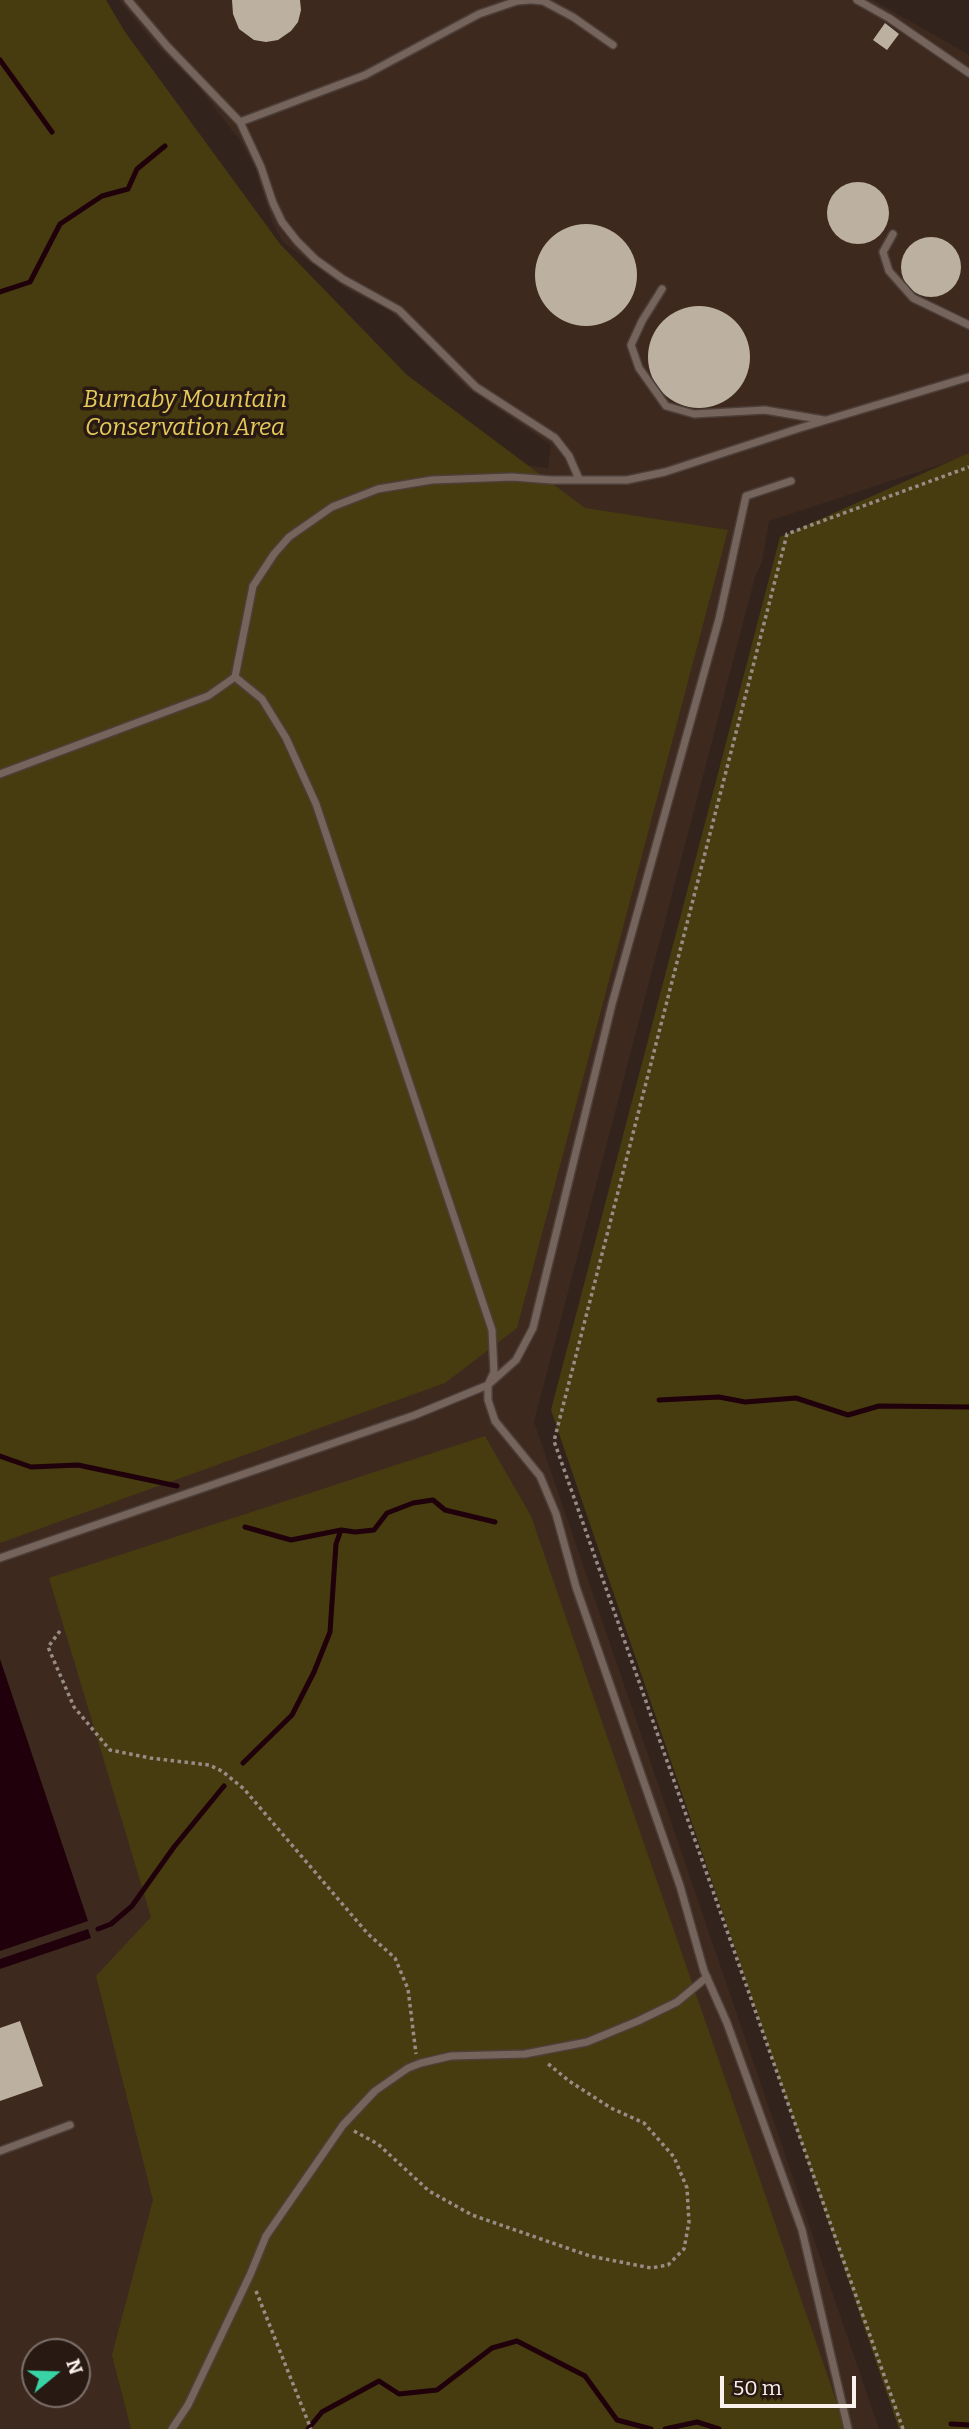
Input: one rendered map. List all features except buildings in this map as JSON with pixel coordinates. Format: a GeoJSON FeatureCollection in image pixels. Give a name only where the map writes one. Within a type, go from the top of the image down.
{"type":"FeatureCollection","features":[{"type":"Feature","properties":{"kind":"lane"},"geometry":{"type":"LineString","coordinates":[[128,0],[167,46],[240,122],[282,222],[297,241],[343,279],[399,310],[476,387],[555,438],[569,456],[579,479]]}},
{"type":"Feature","properties":{"kind":"lane"},"geometry":{"type":"LineString","coordinates":[[857,0],[889,18],[969,73]]}},
{"type":"Feature","properties":{"kind":"lane"},"geometry":{"type":"LineString","coordinates":[[240,122],[365,75],[479,14],[517,1],[543,1],[613,44]]}},
{"type":"Feature","properties":{"kind":"lane"},"geometry":{"type":"LineString","coordinates":[[892,234],[883,252],[890,271],[913,298],[969,326]]}},
{"type":"Feature","properties":{"kind":"lane"},"geometry":{"type":"LineString","coordinates":[[662,289],[631,345],[639,368],[666,406],[694,414],[765,410],[825,420]]}},
{"type":"Feature","properties":{"kind":"lane"},"geometry":{"type":"LineString","coordinates":[[0,774],[208,696],[235,677],[253,586],[289,537],[332,507],[378,489],[413,482],[512,477],[626,480],[665,472],[969,377]]}},
{"type":"Feature","properties":{"kind":"lane"},"geometry":{"type":"LineString","coordinates":[[0,1558],[402,1420],[488,1385],[516,1360],[533,1328],[612,1004],[719,619],[746,496],[791,481]]}},
{"type":"Feature","properties":{"kind":"lane"},"geometry":{"type":"LineString","coordinates":[[235,677],[262,699],[286,738],[316,804],[492,1330],[494,1372],[488,1385],[488,1400],[495,1421],[540,1476],[556,1514],[581,1600],[680,1886],[707,1978],[727,2023],[802,2230],[848,2429]]}},
{"type":"Feature","properties":{"kind":"lane"},"geometry":{"type":"LineString","coordinates":[[172,2429],[188,2405],[266,2236],[343,2125],[375,2091],[408,2068],[451,2056],[534,2052],[587,2042],[677,2002],[707,1978]]}},
{"type":"Feature","properties":{"kind":"lane"},"geometry":{"type":"LineString","coordinates":[[0,2151],[70,2125]]}},
{"type":"Feature","properties":{"kind":"path"},"geometry":{"type":"LineString","coordinates":[[903,2429],[554,1441],[787,534],[969,467]]}},
{"type":"Feature","properties":{"kind":"path"},"geometry":{"type":"LineString","coordinates":[[60,1630],[48,1647],[74,1706],[110,1750],[209,1765],[222,1771],[244,1789],[368,1934],[395,1958],[408,1989],[413,2022],[416,2053],[408,2068]]}},
{"type":"Feature","properties":{"kind":"path"},"geometry":{"type":"LineString","coordinates":[[343,2125],[378,2144],[429,2191],[472,2215],[590,2256],[651,2268],[668,2265],[684,2249],[689,2222],[687,2188],[674,2157],[644,2123],[611,2108],[569,2081],[534,2052]]}},
{"type":"Feature","properties":{"kind":"path"},"geometry":{"type":"LineString","coordinates":[[250,2275],[311,2429]]}},
{"type":"Feature","properties":{"kind":"shaded area"},"geometry":{"type":"Polygon","coordinates":[[[119,0],[873,0],[969,55],[969,455],[769,521],[762,562],[755,577],[534,1422],[879,2429],[0,2429],[0,765],[515,464],[548,468],[551,445],[466,387],[414,332],[388,309],[348,290],[283,242],[273,224],[255,168],[241,142],[198,86],[154,43],[119,0]]]}},
{"type":"Feature","properties":{"kind":"shaded area"},"geometry":{"type":"Polygon","coordinates":[[[0,1659],[88,1921],[0,1951],[0,1659]]]}},
{"type":"Feature","properties":{"kind":"shaded area"},"geometry":{"type":"Polygon","coordinates":[[[88,1929],[91,1938],[0,1969],[0,1959],[88,1929]]]}},
{"type":"Feature","properties":{"kind":"green space","name":"Burnaby Mountain Conservation Area"},"geometry":{"type":"Polygon","coordinates":[[[0,0],[106,0],[125,32],[280,244],[407,375],[585,508],[728,530],[517,1328],[445,1383],[0,1543],[0,0]]]}},
{"type":"Feature","properties":{"kind":"green space"},"geometry":{"type":"Polygon","coordinates":[[[969,453],[969,2429],[899,2429],[551,1410],[780,537],[969,453]]]}},
{"type":"Feature","properties":{"kind":"green space"},"geometry":{"type":"Polygon","coordinates":[[[485,1436],[531,1516],[846,2429],[131,2429],[112,2355],[153,2200],[96,1976],[151,1917],[49,1578],[485,1436]]]}},
{"type":"Feature","properties":{"kind":"waterway"},"geometry":{"type":"LineString","coordinates":[[0,60],[52,132]]}},
{"type":"Feature","properties":{"kind":"waterway"},"geometry":{"type":"LineString","coordinates":[[0,292],[30,282],[60,224],[102,196],[128,189],[137,169],[165,146]]}},
{"type":"Feature","properties":{"kind":"waterway"},"geometry":{"type":"LineString","coordinates":[[659,1400],[719,1397],[745,1402],[796,1398],[848,1415],[879,1406],[969,1407]]}},
{"type":"Feature","properties":{"kind":"waterway"},"geometry":{"type":"LineString","coordinates":[[0,1456],[31,1467],[78,1465],[177,1486]]}},
{"type":"Feature","properties":{"kind":"waterway"},"geometry":{"type":"LineString","coordinates":[[245,1527],[291,1540],[341,1530],[374,1530],[387,1513],[413,1503],[433,1500],[445,1510],[495,1522]]}},
{"type":"Feature","properties":{"kind":"waterway"},"geometry":{"type":"LineString","coordinates":[[243,1763],[292,1715],[314,1672],[330,1632],[336,1544],[341,1530]]}},
{"type":"Feature","properties":{"kind":"waterway"},"geometry":{"type":"LineString","coordinates":[[98,1929],[111,1924],[132,1906],[174,1847],[224,1786]]}},
{"type":"Feature","properties":{"kind":"waterway"},"geometry":{"type":"LineString","coordinates":[[308,2429],[322,2412],[379,2381],[399,2394],[437,2390],[492,2348],[517,2341],[585,2376],[617,2420],[651,2429]]}},
{"type":"Feature","properties":{"kind":"waterway"},"geometry":{"type":"LineString","coordinates":[[665,2429],[697,2422],[719,2429]]}},
{"type":"Feature","properties":{"kind":"waterway"},"geometry":{"type":"LineString","coordinates":[[951,2424],[969,2425]]}}]}
